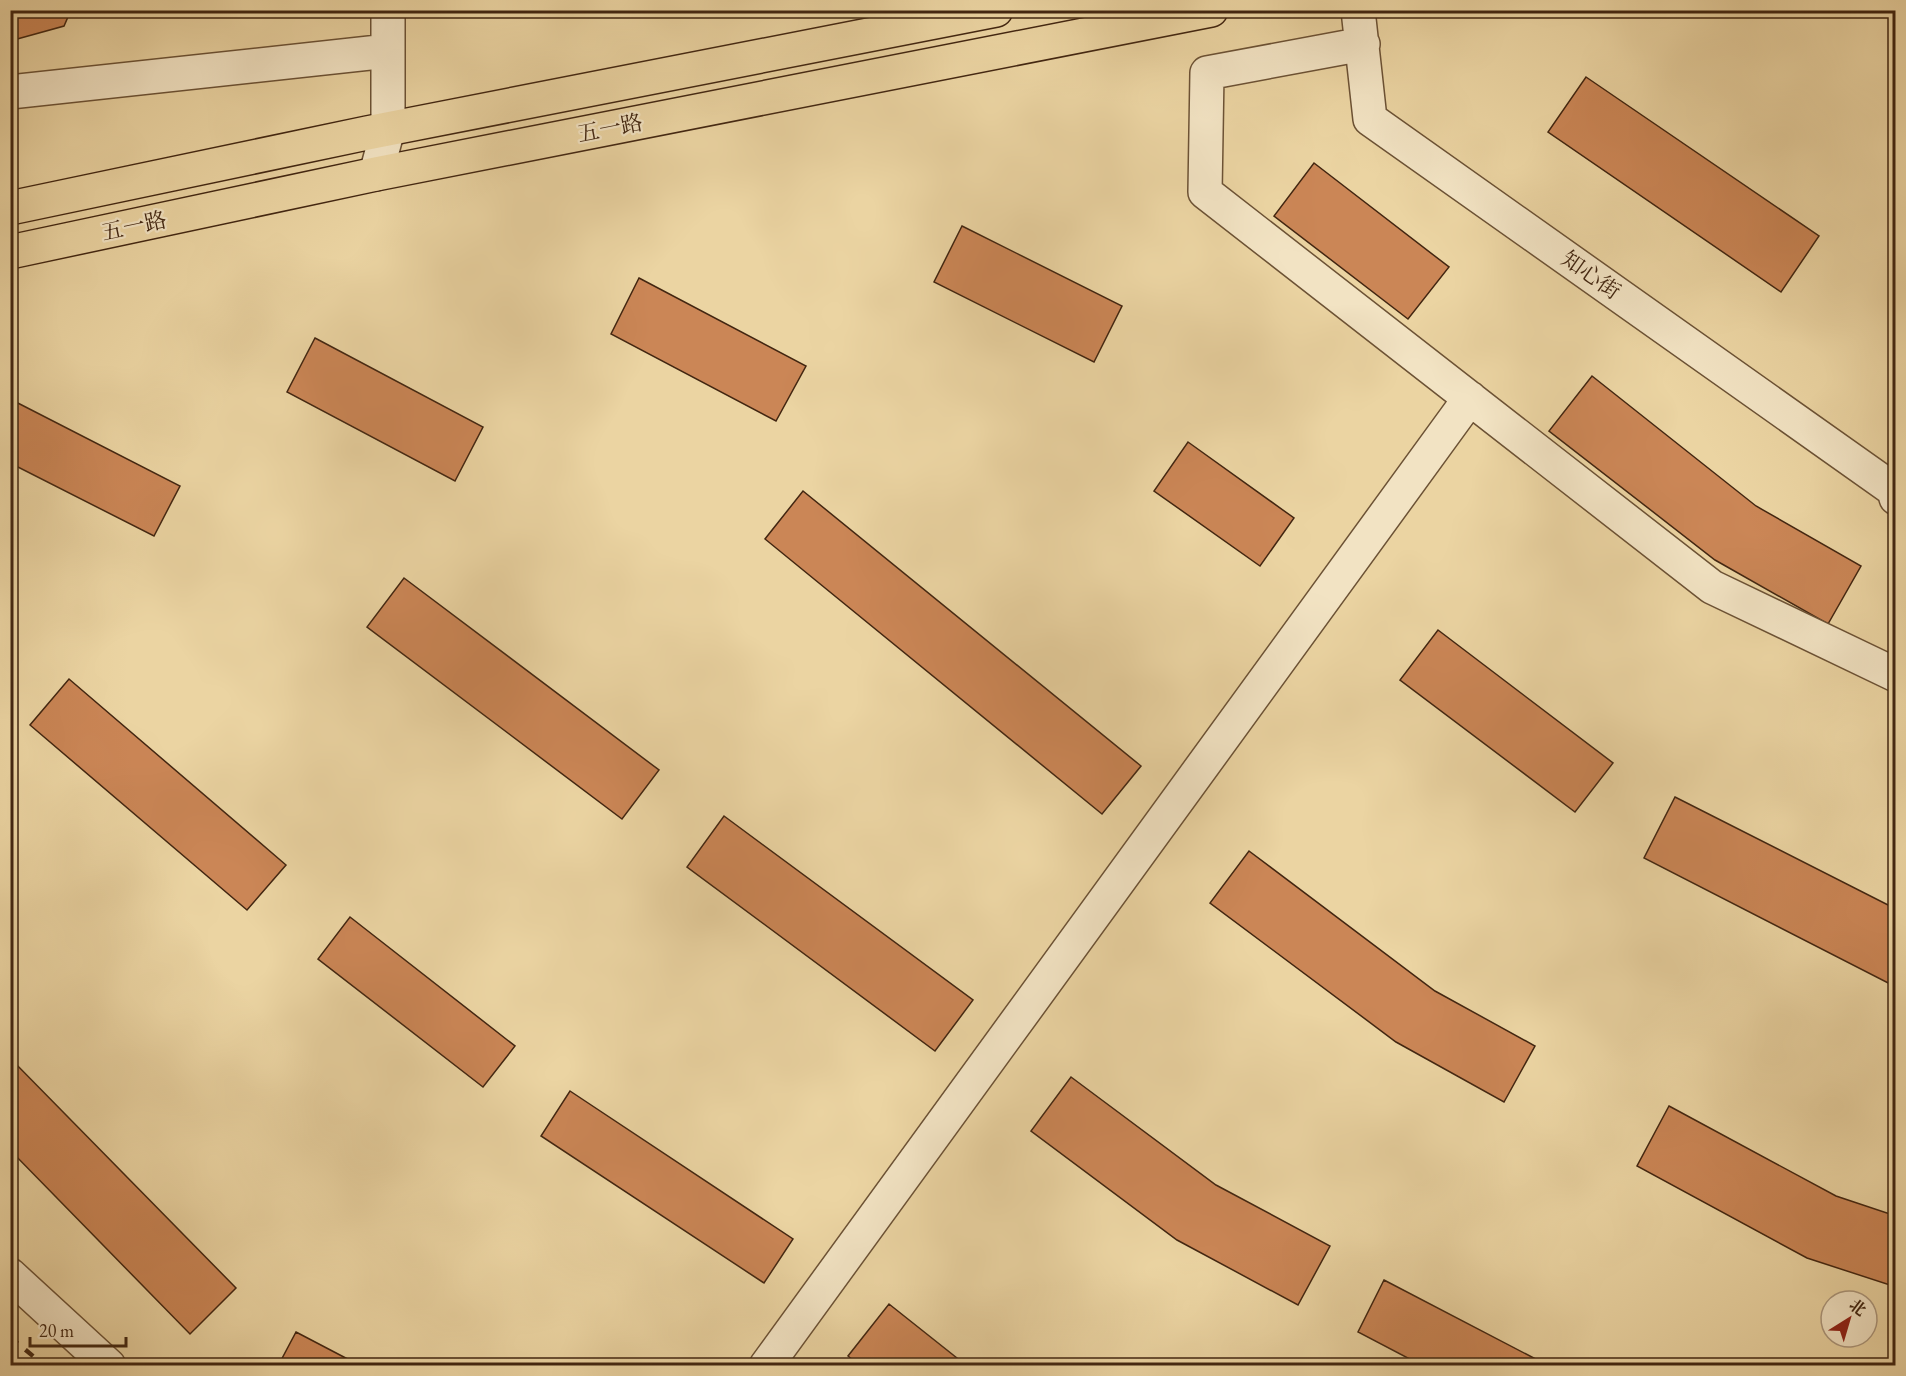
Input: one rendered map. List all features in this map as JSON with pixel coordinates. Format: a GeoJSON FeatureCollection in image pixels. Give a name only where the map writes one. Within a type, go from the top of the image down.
{"type":"FeatureCollection","features":[{"type":"Feature","properties":{"kind":"main road","name":"五一路"},"geometry":{"type":"LineString","coordinates":[[10,208],[388,129],[996,10]]}},
{"type":"Feature","properties":{"kind":"main road","name":"五一路"},"geometry":{"type":"LineString","coordinates":[[10,252],[376,174],[1211,10]]}},
{"type":"Feature","properties":{"kind":"street"},"geometry":{"type":"LineString","coordinates":[[376,174],[388,129],[388,10]]}},
{"type":"Feature","properties":{"kind":"street","name":"知心街"},"geometry":{"type":"LineString","coordinates":[[1358,10],[1370,119],[1894,490],[1896,498]]}},
{"type":"Feature","properties":{"kind":"street"},"geometry":{"type":"LineString","coordinates":[[1363,44],[1206,73],[1205,192],[1712,587],[1896,675]]}},
{"type":"Feature","properties":{"kind":"street"},"geometry":{"type":"LineString","coordinates":[[10,92],[388,51]]}},
{"type":"Feature","properties":{"kind":"street"},"geometry":{"type":"LineString","coordinates":[[766,1365],[1470,398]]}},
{"type":"Feature","properties":{"kind":"street"},"geometry":{"type":"LineString","coordinates":[[10,1275],[109,1365]]}},
{"type":"Feature","properties":{"kind":"building"},"geometry":{"type":"Polygon","coordinates":[[[10,10],[71,10],[64,26],[10,41],[10,10]]]}},
{"type":"Feature","properties":{"kind":"building"},"geometry":{"type":"Polygon","coordinates":[[[1586,77],[1819,236],[1781,292],[1548,132],[1586,77]]]}},
{"type":"Feature","properties":{"kind":"building"},"geometry":{"type":"Polygon","coordinates":[[[1314,163],[1449,267],[1408,319],[1274,216],[1314,163]]]}},
{"type":"Feature","properties":{"kind":"building"},"geometry":{"type":"Polygon","coordinates":[[[962,226],[1122,306],[1094,362],[934,282],[962,226]]]}},
{"type":"Feature","properties":{"kind":"building"},"geometry":{"type":"Polygon","coordinates":[[[639,278],[806,366],[776,421],[611,334],[639,278]]]}},
{"type":"Feature","properties":{"kind":"building"},"geometry":{"type":"Polygon","coordinates":[[[315,338],[483,427],[455,481],[287,392],[315,338]]]}},
{"type":"Feature","properties":{"kind":"building"},"geometry":{"type":"Polygon","coordinates":[[[1592,376],[1756,506],[1861,566],[1828,624],[1715,560],[1549,431],[1592,376]]]}},
{"type":"Feature","properties":{"kind":"building"},"geometry":{"type":"Polygon","coordinates":[[[10,399],[180,486],[154,536],[10,463],[10,399]]]}},
{"type":"Feature","properties":{"kind":"building"},"geometry":{"type":"Polygon","coordinates":[[[1188,442],[1294,518],[1260,566],[1154,491],[1188,442]]]}},
{"type":"Feature","properties":{"kind":"building"},"geometry":{"type":"Polygon","coordinates":[[[803,491],[1141,766],[1102,814],[765,539],[803,491]]]}},
{"type":"Feature","properties":{"kind":"building"},"geometry":{"type":"Polygon","coordinates":[[[404,578],[659,770],[622,819],[367,627],[404,578]]]}},
{"type":"Feature","properties":{"kind":"building"},"geometry":{"type":"Polygon","coordinates":[[[1438,630],[1613,763],[1575,812],[1400,680],[1438,630]]]}},
{"type":"Feature","properties":{"kind":"building"},"geometry":{"type":"Polygon","coordinates":[[[69,679],[286,865],[247,910],[30,725],[69,679]]]}},
{"type":"Feature","properties":{"kind":"building"},"geometry":{"type":"Polygon","coordinates":[[[1675,797],[1896,909],[1896,987],[1644,858],[1675,797]]]}},
{"type":"Feature","properties":{"kind":"building"},"geometry":{"type":"Polygon","coordinates":[[[724,816],[973,1000],[935,1051],[687,867],[724,816]]]}},
{"type":"Feature","properties":{"kind":"building"},"geometry":{"type":"Polygon","coordinates":[[[1249,851],[1435,991],[1535,1046],[1504,1102],[1396,1042],[1210,903],[1249,851]]]}},
{"type":"Feature","properties":{"kind":"building"},"geometry":{"type":"Polygon","coordinates":[[[350,917],[515,1046],[483,1087],[318,959],[350,917]]]}},
{"type":"Feature","properties":{"kind":"building"},"geometry":{"type":"Polygon","coordinates":[[[10,1058],[236,1288],[190,1334],[10,1150],[10,1058]]]}},
{"type":"Feature","properties":{"kind":"building"},"geometry":{"type":"Polygon","coordinates":[[[1071,1077],[1216,1185],[1330,1246],[1298,1305],[1177,1240],[1031,1131],[1071,1077]]]}},
{"type":"Feature","properties":{"kind":"building"},"geometry":{"type":"Polygon","coordinates":[[[570,1091],[793,1239],[764,1283],[541,1136],[570,1091]]]}},
{"type":"Feature","properties":{"kind":"building"},"geometry":{"type":"Polygon","coordinates":[[[1669,1106],[1836,1196],[1896,1216],[1896,1287],[1807,1258],[1637,1166],[1669,1106]]]}},
{"type":"Feature","properties":{"kind":"building"},"geometry":{"type":"Polygon","coordinates":[[[1384,1280],[1549,1366],[1423,1366],[1358,1332],[1384,1280]]]}},
{"type":"Feature","properties":{"kind":"building"},"geometry":{"type":"Polygon","coordinates":[[[889,1304],[967,1366],[860,1366],[848,1356],[889,1304]]]}},
{"type":"Feature","properties":{"kind":"building"},"geometry":{"type":"Polygon","coordinates":[[[296,1332],[361,1366],[278,1366],[296,1332]]]}},
{"type":"Feature","properties":{"kind":"railway"},"geometry":{"type":"LineString","coordinates":[[10,1337],[45,1366]]}}]}
